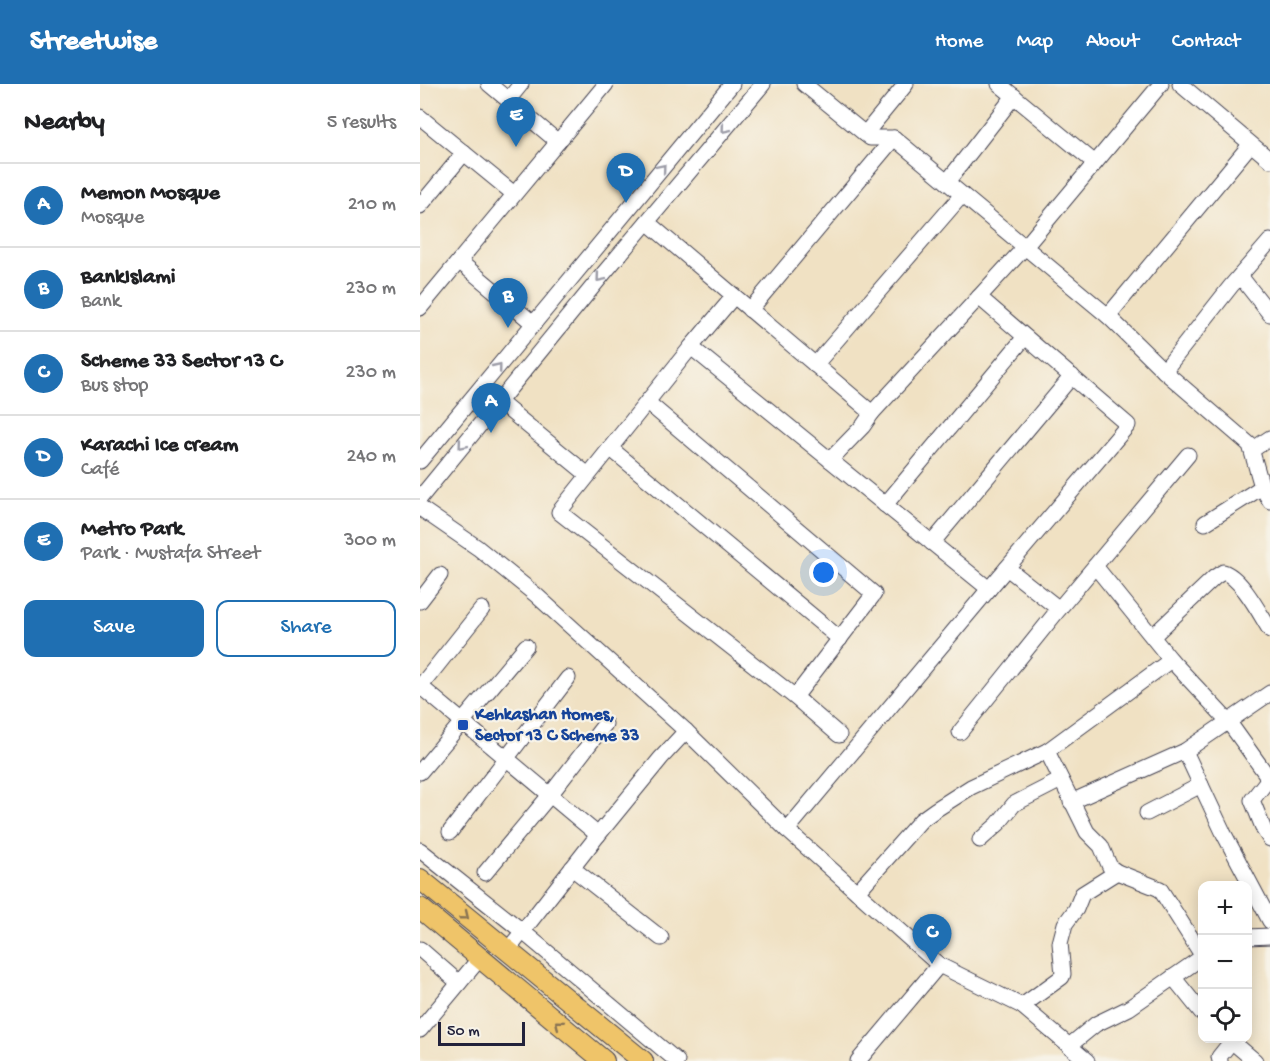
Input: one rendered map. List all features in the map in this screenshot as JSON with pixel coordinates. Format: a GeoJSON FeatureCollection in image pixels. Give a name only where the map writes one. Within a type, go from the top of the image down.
{"type":"FeatureCollection","features":[{"type":"Feature","properties":{"kind":"main road"},"geometry":{"type":"LineString","coordinates":[[420,879],[643,1061]]}},
{"type":"Feature","properties":{"kind":"main road"},"geometry":{"type":"LineString","coordinates":[[420,908],[604,1061]]}},
{"type":"Feature","properties":{"kind":"street"},"geometry":{"type":"LineString","coordinates":[[489,84],[558,142]]}},
{"type":"Feature","properties":{"kind":"street"},"geometry":{"type":"LineString","coordinates":[[508,100],[521,84]]}},
{"type":"Feature","properties":{"kind":"street"},"geometry":{"type":"LineString","coordinates":[[420,308],[606,84]]}},
{"type":"Feature","properties":{"kind":"street"},"geometry":{"type":"LineString","coordinates":[[420,461],[732,84]]}},
{"type":"Feature","properties":{"kind":"street"},"geometry":{"type":"LineString","coordinates":[[420,498],[646,222],[763,84]]}},
{"type":"Feature","properties":{"kind":"street"},"geometry":{"type":"LineString","coordinates":[[804,84],[870,138],[894,138],[1108,316],[1164,371],[1242,436],[1252,450],[1262,487],[1270,501]]}},
{"type":"Feature","properties":{"kind":"street"},"geometry":{"type":"LineString","coordinates":[[865,134],[906,84]]}},
{"type":"Feature","properties":{"kind":"street"},"geometry":{"type":"LineString","coordinates":[[999,84],[1095,163]]}},
{"type":"Feature","properties":{"kind":"street"},"geometry":{"type":"LineString","coordinates":[[830,460],[1025,247],[1161,84]]}},
{"type":"Feature","properties":{"kind":"street"},"geometry":{"type":"LineString","coordinates":[[1180,84],[1270,160]]}},
{"type":"Feature","properties":{"kind":"street"},"geometry":{"type":"LineString","coordinates":[[947,182],[1014,96]]}},
{"type":"Feature","properties":{"kind":"street"},"geometry":{"type":"LineString","coordinates":[[420,117],[514,194]]}},
{"type":"Feature","properties":{"kind":"street"},"geometry":{"type":"LineString","coordinates":[[750,310],[894,138]]}},
{"type":"Feature","properties":{"kind":"street"},"geometry":{"type":"LineString","coordinates":[[1108,316],[1250,145]]}},
{"type":"Feature","properties":{"kind":"street"},"geometry":{"type":"LineString","coordinates":[[420,207],[464,153]]}},
{"type":"Feature","properties":{"kind":"street"},"geometry":{"type":"LineString","coordinates":[[815,365],[962,195]]}},
{"type":"Feature","properties":{"kind":"street"},"geometry":{"type":"LineString","coordinates":[[646,222],[872,413]]}},
{"type":"Feature","properties":{"kind":"street"},"geometry":{"type":"LineString","coordinates":[[1164,371],[1270,241]]}},
{"type":"Feature","properties":{"kind":"street"},"geometry":{"type":"LineString","coordinates":[[459,261],[534,324]]}},
{"type":"Feature","properties":{"kind":"street"},"geometry":{"type":"LineString","coordinates":[[1240,276],[1270,314]]}},
{"type":"Feature","properties":{"kind":"street"},"geometry":{"type":"LineString","coordinates":[[734,296],[559,512],[795,697],[838,735]]}},
{"type":"Feature","properties":{"kind":"street"},"geometry":{"type":"LineString","coordinates":[[787,830],[1128,425],[979,297]]}},
{"type":"Feature","properties":{"kind":"street"},"geometry":{"type":"LineString","coordinates":[[885,505],[1025,337]]}},
{"type":"Feature","properties":{"kind":"street"},"geometry":{"type":"LineString","coordinates":[[691,347],[989,589]]}},
{"type":"Feature","properties":{"kind":"street"},"geometry":{"type":"LineString","coordinates":[[932,543],[1071,376]]}},
{"type":"Feature","properties":{"kind":"street"},"geometry":{"type":"LineString","coordinates":[[498,401],[588,476]]}},
{"type":"Feature","properties":{"kind":"street"},"geometry":{"type":"LineString","coordinates":[[647,402],[874,594],[795,697]]}},
{"type":"Feature","properties":{"kind":"street"},"geometry":{"type":"LineString","coordinates":[[1252,450],[1270,438]]}},
{"type":"Feature","properties":{"kind":"street"},"geometry":{"type":"LineString","coordinates":[[610,448],[840,639]]}},
{"type":"Feature","properties":{"kind":"street"},"geometry":{"type":"LineString","coordinates":[[960,732],[1188,455]]}},
{"type":"Feature","properties":{"kind":"street"},"geometry":{"type":"LineString","coordinates":[[1205,523],[1262,487]]}},
{"type":"Feature","properties":{"kind":"street"},"geometry":{"type":"LineString","coordinates":[[420,508],[478,548],[536,595],[686,731],[787,830],[939,965],[1022,1006],[1087,1061]]}},
{"type":"Feature","properties":{"kind":"street"},"geometry":{"type":"LineString","coordinates":[[1095,566],[1171,660],[1228,721],[1266,774],[1267,781],[1252,801],[1270,839]]}},
{"type":"Feature","properties":{"kind":"street"},"geometry":{"type":"LineString","coordinates":[[1007,568],[1059,609]]}},
{"type":"Feature","properties":{"kind":"street"},"geometry":{"type":"LineString","coordinates":[[1153,636],[1223,572],[1231,576],[1253,603],[1270,630]]}},
{"type":"Feature","properties":{"kind":"street"},"geometry":{"type":"LineString","coordinates":[[420,602],[440,574]]}},
{"type":"Feature","properties":{"kind":"street"},"geometry":{"type":"LineString","coordinates":[[482,609],[420,686],[598,835]]}},
{"type":"Feature","properties":{"kind":"street"},"geometry":{"type":"LineString","coordinates":[[420,772],[526,646]]}},
{"type":"Feature","properties":{"kind":"street"},"geometry":{"type":"LineString","coordinates":[[857,892],[917,824],[935,810],[971,787],[1047,751],[1171,660]]}},
{"type":"Feature","properties":{"kind":"street"},"geometry":{"type":"LineString","coordinates":[[450,832],[568,678]]}},
{"type":"Feature","properties":{"kind":"street"},"geometry":{"type":"LineString","coordinates":[[1071,802],[1185,751],[1270,693]]}},
{"type":"Feature","properties":{"kind":"street"},"geometry":{"type":"LineString","coordinates":[[485,873],[550,795],[604,724]]}},
{"type":"Feature","properties":{"kind":"street"},"geometry":{"type":"LineString","coordinates":[[508,950],[598,835],[686,731]]}},
{"type":"Feature","properties":{"kind":"street"},"geometry":{"type":"LineString","coordinates":[[1047,751],[1087,832],[1101,846],[1108,864],[1117,872],[1160,889],[1198,944]]}},
{"type":"Feature","properties":{"kind":"street"},"geometry":{"type":"LineString","coordinates":[[1185,751],[1270,921]]}},
{"type":"Feature","properties":{"kind":"street"},"geometry":{"type":"LineString","coordinates":[[980,840],[998,824],[1014,804],[1060,780]]}},
{"type":"Feature","properties":{"kind":"street"},"geometry":{"type":"LineString","coordinates":[[1147,813],[1201,785]]}},
{"type":"Feature","properties":{"kind":"street"},"geometry":{"type":"LineString","coordinates":[[420,850],[677,1061]]}},
{"type":"Feature","properties":{"kind":"street"},"geometry":{"type":"LineString","coordinates":[[572,868],[661,938]]}},
{"type":"Feature","properties":{"kind":"street"},"geometry":{"type":"LineString","coordinates":[[1022,1006],[1062,977],[1060,943],[1065,924],[1076,909],[1082,894],[1117,872]]}},
{"type":"Feature","properties":{"kind":"street"},"geometry":{"type":"LineString","coordinates":[[1252,937],[1270,936]]}},
{"type":"Feature","properties":{"kind":"street"},"geometry":{"type":"LineString","coordinates":[[420,949],[459,982]]}},
{"type":"Feature","properties":{"kind":"street"},"geometry":{"type":"LineString","coordinates":[[420,1030],[480,958]]}},
{"type":"Feature","properties":{"kind":"street"},"geometry":{"type":"LineString","coordinates":[[1069,1046],[1096,1024],[1129,1008],[1198,960]]}},
{"type":"Feature","properties":{"kind":"street"},"geometry":{"type":"LineString","coordinates":[[858,1061],[939,965]]}},
{"type":"Feature","properties":{"kind":"street"},"geometry":{"type":"LineString","coordinates":[[1173,977],[1198,1007]]}},
{"type":"Feature","properties":{"kind":"street"},"geometry":{"type":"LineString","coordinates":[[1220,1061],[1219,1057],[1227,1043]]}},
{"type":"Feature","properties":{"kind":"street"},"geometry":{"type":"LineString","coordinates":[[1233,1043],[1255,1061]]}},
{"type":"Feature","properties":{"kind":"place","name":"Metro Park"},"geometry":{"type":"Point","coordinates":[516,147]}},
{"type":"Feature","properties":{"kind":"place","name":"Karachi Ice cream"},"geometry":{"type":"Point","coordinates":[626,203]}},
{"type":"Feature","properties":{"kind":"place","name":"BankIslami"},"geometry":{"type":"Point","coordinates":[508,328]}},
{"type":"Feature","properties":{"kind":"place","name":"Memon Mosque"},"geometry":{"type":"Point","coordinates":[491,433]}},
{"type":"Feature","properties":{"kind":"place","name":"Kehkashan Homes, Sector 13 C Scheme 33"},"geometry":{"type":"Point","coordinates":[463,725]}},
{"type":"Feature","properties":{"kind":"place","name":"Scheme 33 Sector 13 C"},"geometry":{"type":"Point","coordinates":[932,964]}}]}
